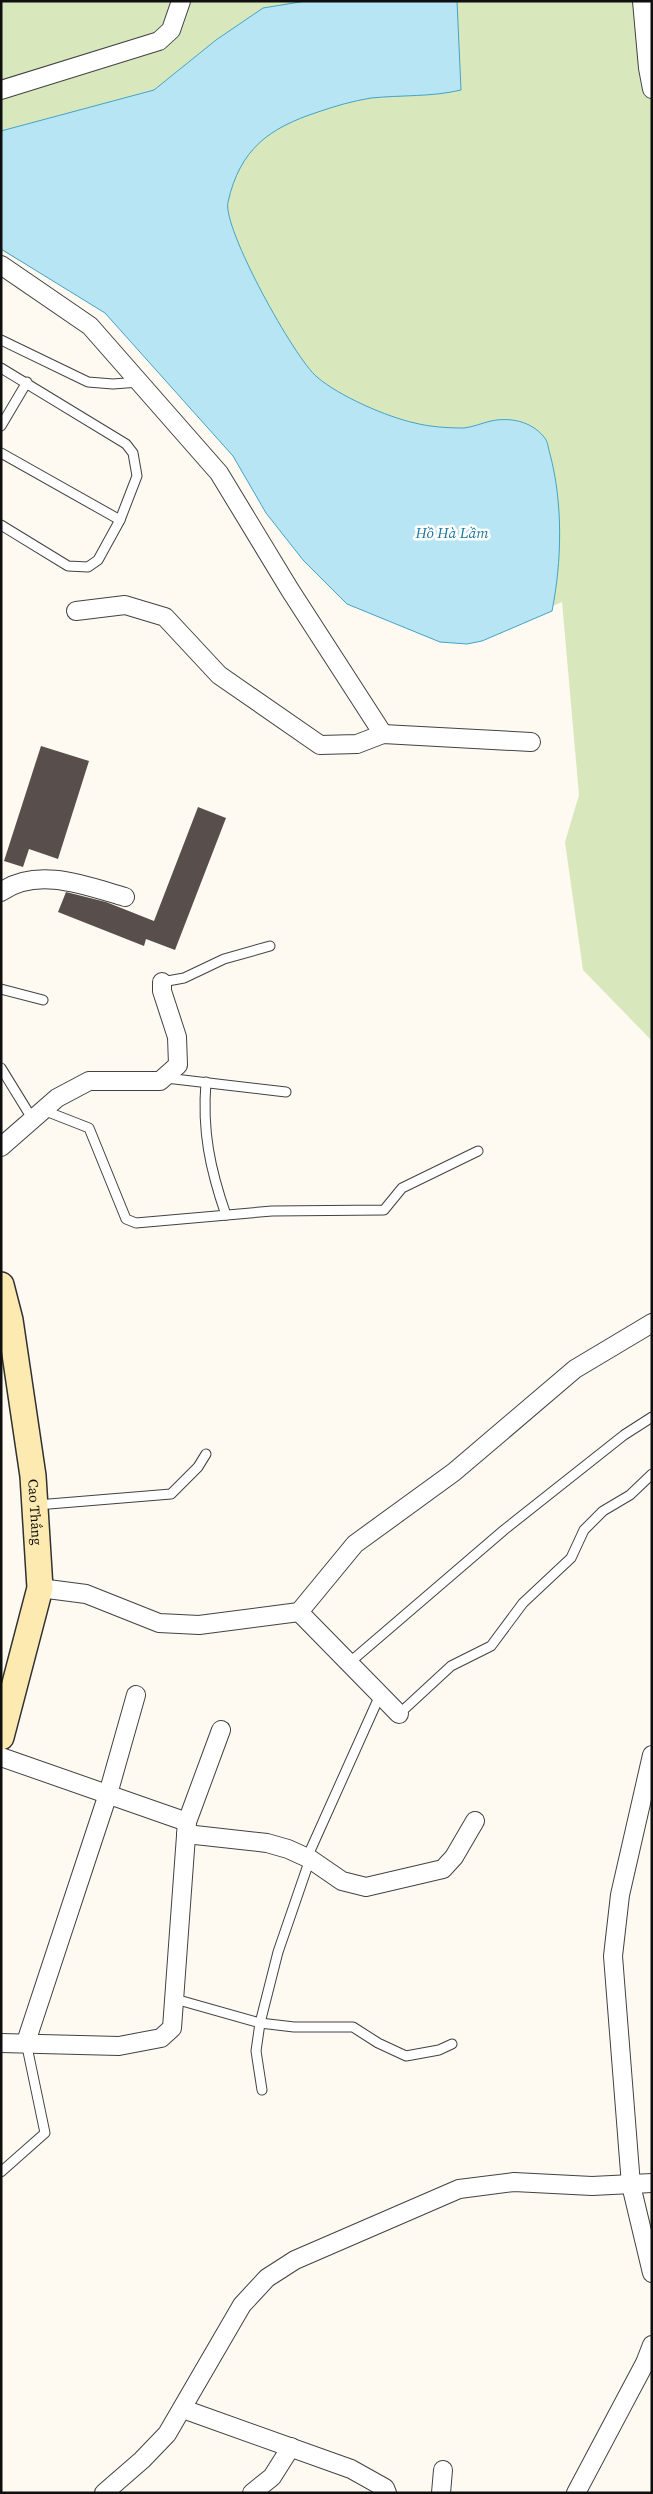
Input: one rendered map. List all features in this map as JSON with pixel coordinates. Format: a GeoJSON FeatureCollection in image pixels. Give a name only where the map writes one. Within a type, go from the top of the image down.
{"type":"FeatureCollection","features":[{"type":"Feature","properties":{"kind":"main road","name":"Cao Thắng"},"geometry":{"type":"LineString","coordinates":[[1,1285],[10,1320],[33,1476],[40,1588],[9,1676],[1,1737]]}},
{"type":"Feature","properties":{"kind":"street"},"geometry":{"type":"LineString","coordinates":[[1,90],[159,41],[171,30],[182,1]]}},
{"type":"Feature","properties":{"kind":"street"},"geometry":{"type":"LineString","coordinates":[[642,1],[648,68],[652,89]]}},
{"type":"Feature","properties":{"kind":"street"},"geometry":{"type":"LineString","coordinates":[[1,266],[90,326],[219,473],[290,590],[383,734]]}},
{"type":"Feature","properties":{"kind":"street"},"geometry":{"type":"LineString","coordinates":[[76,612],[125,605],[165,617],[218,675],[320,745],[357,744],[383,734],[531,742]]}},
{"type":"Feature","properties":{"kind":"street"},"geometry":{"type":"LineString","coordinates":[[1,892],[12,884],[40,879],[73,882],[125,896]]}},
{"type":"Feature","properties":{"kind":"street"},"geometry":{"type":"LineString","coordinates":[[1,1147],[57,1098],[90,1082],[160,1081],[166,1078],[178,1065],[177,1037],[162,991],[162,982]]}},
{"type":"Feature","properties":{"kind":"street"},"geometry":{"type":"LineString","coordinates":[[40,1588],[86,1594],[158,1623],[199,1625],[300,1612],[355,1544],[454,1472],[575,1369],[652,1323]]}},
{"type":"Feature","properties":{"kind":"street"},"geometry":{"type":"LineString","coordinates":[[300,1612],[399,1714]]}},
{"type":"Feature","properties":{"kind":"street"},"geometry":{"type":"LineString","coordinates":[[26,2042],[108,1794],[136,1695]]}},
{"type":"Feature","properties":{"kind":"street"},"geometry":{"type":"LineString","coordinates":[[1,2043],[26,2042],[119,2046],[161,2038],[172,2028],[187,1828],[220,1730]]}},
{"type":"Feature","properties":{"kind":"street"},"geometry":{"type":"LineString","coordinates":[[652,1755],[620,1895],[613,1956],[631,2185],[652,2273]]}},
{"type":"Feature","properties":{"kind":"street"},"geometry":{"type":"LineString","coordinates":[[1,1758],[108,1794],[187,1828],[267,1843],[310,1859],[342,1881],[366,1887],[436,1873],[450,1863],[474,1822]]}},
{"type":"Feature","properties":{"kind":"street"},"geometry":{"type":"LineString","coordinates":[[104,2493],[142,2460],[167,2434],[242,2306],[267,2278],[294,2260],[459,2190],[514,2182],[592,2186],[652,2183]]}},
{"type":"Feature","properties":{"kind":"street"},"geometry":{"type":"LineString","coordinates":[[576,2493],[645,2363],[652,2345]]}},
{"type":"Feature","properties":{"kind":"street"},"geometry":{"type":"LineString","coordinates":[[183,2409],[351,2468],[384,2488],[387,2493]]}},
{"type":"Feature","properties":{"kind":"street"},"geometry":{"type":"LineString","coordinates":[[252,2493],[272,2477],[291,2447]]}},
{"type":"Feature","properties":{"kind":"street"},"geometry":{"type":"LineString","coordinates":[[442,2493],[443,2470]]}},
{"type":"Feature","properties":{"kind":"lane"},"geometry":{"type":"LineString","coordinates":[[1,340],[88,382],[112,384],[139,382]]}},
{"type":"Feature","properties":{"kind":"lane"},"geometry":{"type":"LineString","coordinates":[[1,368],[27,382],[126,444],[133,453],[137,476],[120,520],[98,560],[88,567],[68,566],[1,525]]}},
{"type":"Feature","properties":{"kind":"lane"},"geometry":{"type":"LineString","coordinates":[[1,426],[27,382]]}},
{"type":"Feature","properties":{"kind":"lane"},"geometry":{"type":"LineString","coordinates":[[1,453],[120,520]]}},
{"type":"Feature","properties":{"kind":"lane"},"geometry":{"type":"LineString","coordinates":[[162,982],[184,978],[224,959],[270,946]]}},
{"type":"Feature","properties":{"kind":"lane"},"geometry":{"type":"LineString","coordinates":[[1,988],[43,1000]]}},
{"type":"Feature","properties":{"kind":"lane"},"geometry":{"type":"LineString","coordinates":[[1,1068],[38,1115],[90,1128],[126,1219],[136,1224],[272,1211],[384,1210],[402,1188],[478,1151]]}},
{"type":"Feature","properties":{"kind":"lane"},"geometry":{"type":"LineString","coordinates":[[166,1078],[286,1092]]}},
{"type":"Feature","properties":{"kind":"lane"},"geometry":{"type":"LineString","coordinates":[[206,1082],[204,1114],[206,1142],[214,1182],[226,1215]]}},
{"type":"Feature","properties":{"kind":"lane"},"geometry":{"type":"LineString","coordinates":[[349,1663],[504,1530],[624,1435],[652,1417]]}},
{"type":"Feature","properties":{"kind":"lane"},"geometry":{"type":"LineString","coordinates":[[34,1505],[171,1494],[198,1468],[206,1454]]}},
{"type":"Feature","properties":{"kind":"lane"},"geometry":{"type":"LineString","coordinates":[[399,1714],[451,1666],[491,1646],[524,1603],[571,1558],[584,1530],[603,1511],[630,1495],[652,1474]]}},
{"type":"Feature","properties":{"kind":"lane"},"geometry":{"type":"LineString","coordinates":[[262,2090],[256,2051],[260,2023],[278,1952],[310,1859],[310,1851],[380,1694]]}},
{"type":"Feature","properties":{"kind":"lane"},"geometry":{"type":"LineString","coordinates":[[175,1999],[260,2023],[294,2027],[353,2027],[378,2043],[406,2056],[439,2050],[452,2044]]}},
{"type":"Feature","properties":{"kind":"lane"},"geometry":{"type":"LineString","coordinates":[[1,2172],[45,2133],[26,2042]]}},
{"type":"Feature","properties":{"kind":"green space"},"geometry":{"type":"Polygon","coordinates":[[[1,1],[652,1],[652,1041],[583,970],[565,842],[579,795],[562,602],[481,637],[222,442],[109,313],[1,250],[1,1]]]}},
{"type":"Feature","properties":{"kind":"water","name":"Hồ Hà Lầm"},"geometry":{"type":"Polygon","coordinates":[[[306,1],[457,1],[461,90],[439,94],[364,99],[324,110],[285,125],[259,143],[249,154],[233,184],[228,202],[229,216],[236,238],[262,292],[293,346],[317,377],[326,384],[364,405],[415,423],[439,427],[464,428],[491,421],[513,420],[533,427],[545,439],[554,473],[560,532],[558,572],[552,611],[482,641],[467,644],[440,642],[347,604],[303,560],[266,513],[233,456],[105,313],[1,249],[1,131],[154,90],[216,40],[263,8],[306,1]]]}},
{"type":"Feature","properties":{"kind":"building"},"geometry":{"type":"Polygon","coordinates":[[[41,746],[89,761],[58,859],[29,849],[23,867],[4,861],[41,746]]]}},
{"type":"Feature","properties":{"kind":"building"},"geometry":{"type":"Polygon","coordinates":[[[198,807],[226,818],[175,950],[146,939],[144,946],[58,912],[66,892],[106,902],[154,921],[198,807]]]}}]}
